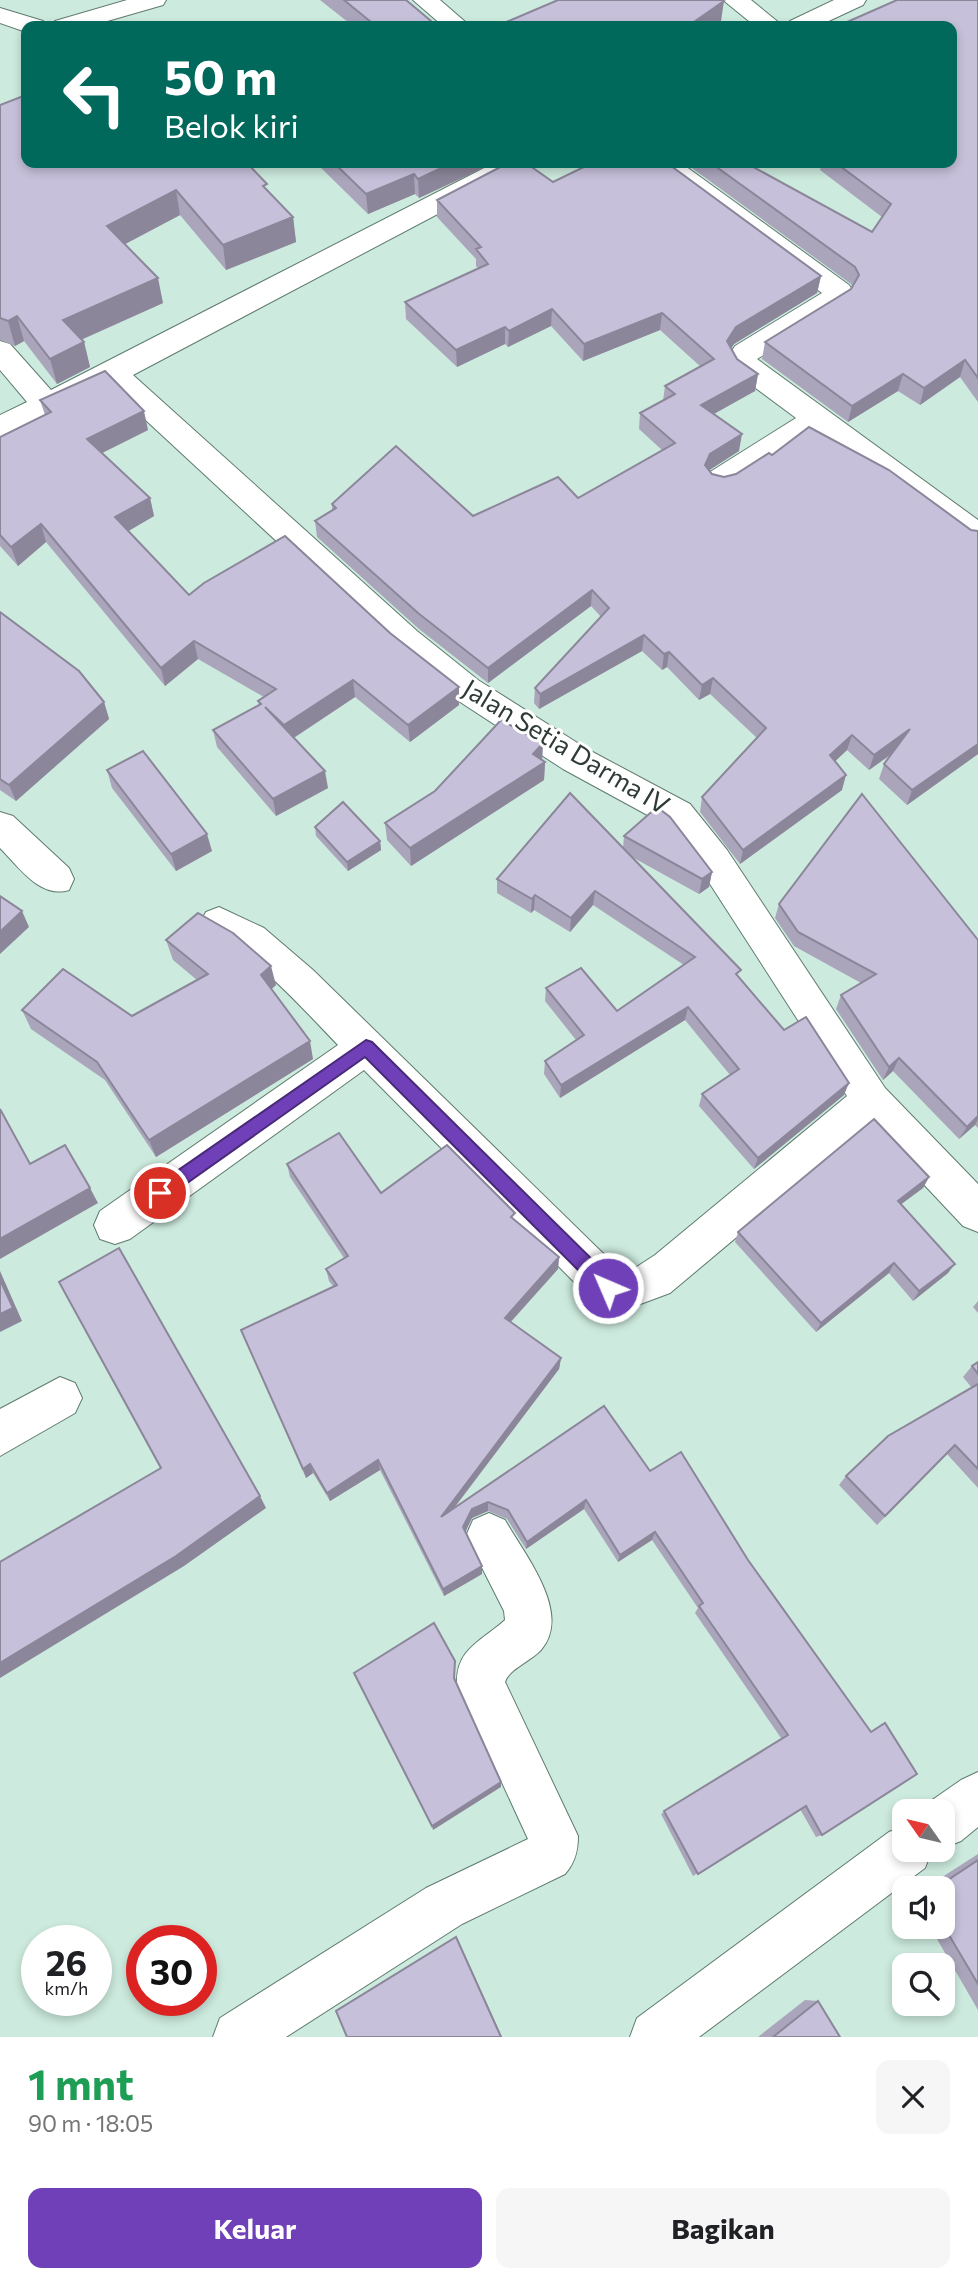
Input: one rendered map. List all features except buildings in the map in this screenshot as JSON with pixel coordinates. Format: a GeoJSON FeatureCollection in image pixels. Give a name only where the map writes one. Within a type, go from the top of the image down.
{"type":"FeatureCollection","features":[{"type":"Feature","properties":{"kind":"street"},"geometry":{"type":"LineString","coordinates":[[82,21],[155,0]]}},
{"type":"Feature","properties":{"kind":"street"},"geometry":{"type":"LineString","coordinates":[[425,0],[452,21]]}},
{"type":"Feature","properties":{"kind":"street"},"geometry":{"type":"LineString","coordinates":[[735,0],[764,21]]}},
{"type":"Feature","properties":{"kind":"street"},"geometry":{"type":"LineString","coordinates":[[811,21],[855,0]]}},
{"type":"Feature","properties":{"kind":"street"},"geometry":{"type":"LineString","coordinates":[[0,15],[21,22]]}},
{"type":"Feature","properties":{"kind":"street"},"geometry":{"type":"LineString","coordinates":[[0,38],[21,36]]}},
{"type":"Feature","properties":{"kind":"street"},"geometry":{"type":"LineString","coordinates":[[0,428],[113,373],[504,168]]}},
{"type":"Feature","properties":{"kind":"street"},"geometry":{"type":"LineString","coordinates":[[671,168],[839,290],[836,297],[745,353],[742,359],[747,367],[978,536]]}},
{"type":"Feature","properties":{"kind":"street"},"geometry":{"type":"LineString","coordinates":[[0,351],[47,405]]}},
{"type":"Feature","properties":{"kind":"street","name":"Jalan Setia Darma IV"},"geometry":{"type":"LineString","coordinates":[[113,373],[405,640],[466,689],[575,759],[677,814],[714,860],[871,1100],[978,1213]]}},
{"type":"Feature","properties":{"kind":"street"},"geometry":{"type":"LineString","coordinates":[[721,480],[817,418]]}},
{"type":"Feature","properties":{"kind":"street"},"geometry":{"type":"LineString","coordinates":[[0,825],[56,879]]}},
{"type":"Feature","properties":{"kind":"street"},"geometry":{"type":"LineString","coordinates":[[219,923],[251,939],[300,981],[608,1288],[626,1291],[643,1287],[670,1269],[871,1100]]}},
{"type":"Feature","properties":{"kind":"street"},"geometry":{"type":"LineString","coordinates":[[115,1225],[366,1047]]}},
{"type":"Feature","properties":{"kind":"street"},"geometry":{"type":"LineString","coordinates":[[0,1434],[60,1398]]}},
{"type":"Feature","properties":{"kind":"street"},"geometry":{"type":"LineString","coordinates":[[239,2037],[444,1906],[547,1856],[553,1850],[553,1836],[481,1685],[480,1670],[517,1642],[529,1627],[527,1607],[489,1536]]}},
{"type":"Feature","properties":{"kind":"street"},"geometry":{"type":"LineString","coordinates":[[956,1813],[978,1797]]}},
{"type":"Feature","properties":{"kind":"street"},"geometry":{"type":"LineString","coordinates":[[656,2037],[892,1861]]}},
{"type":"Feature","properties":{"kind":"route"},"geometry":{"type":"LineString","coordinates":[[160,1193],[366,1047],[608,1288]]}}]}
